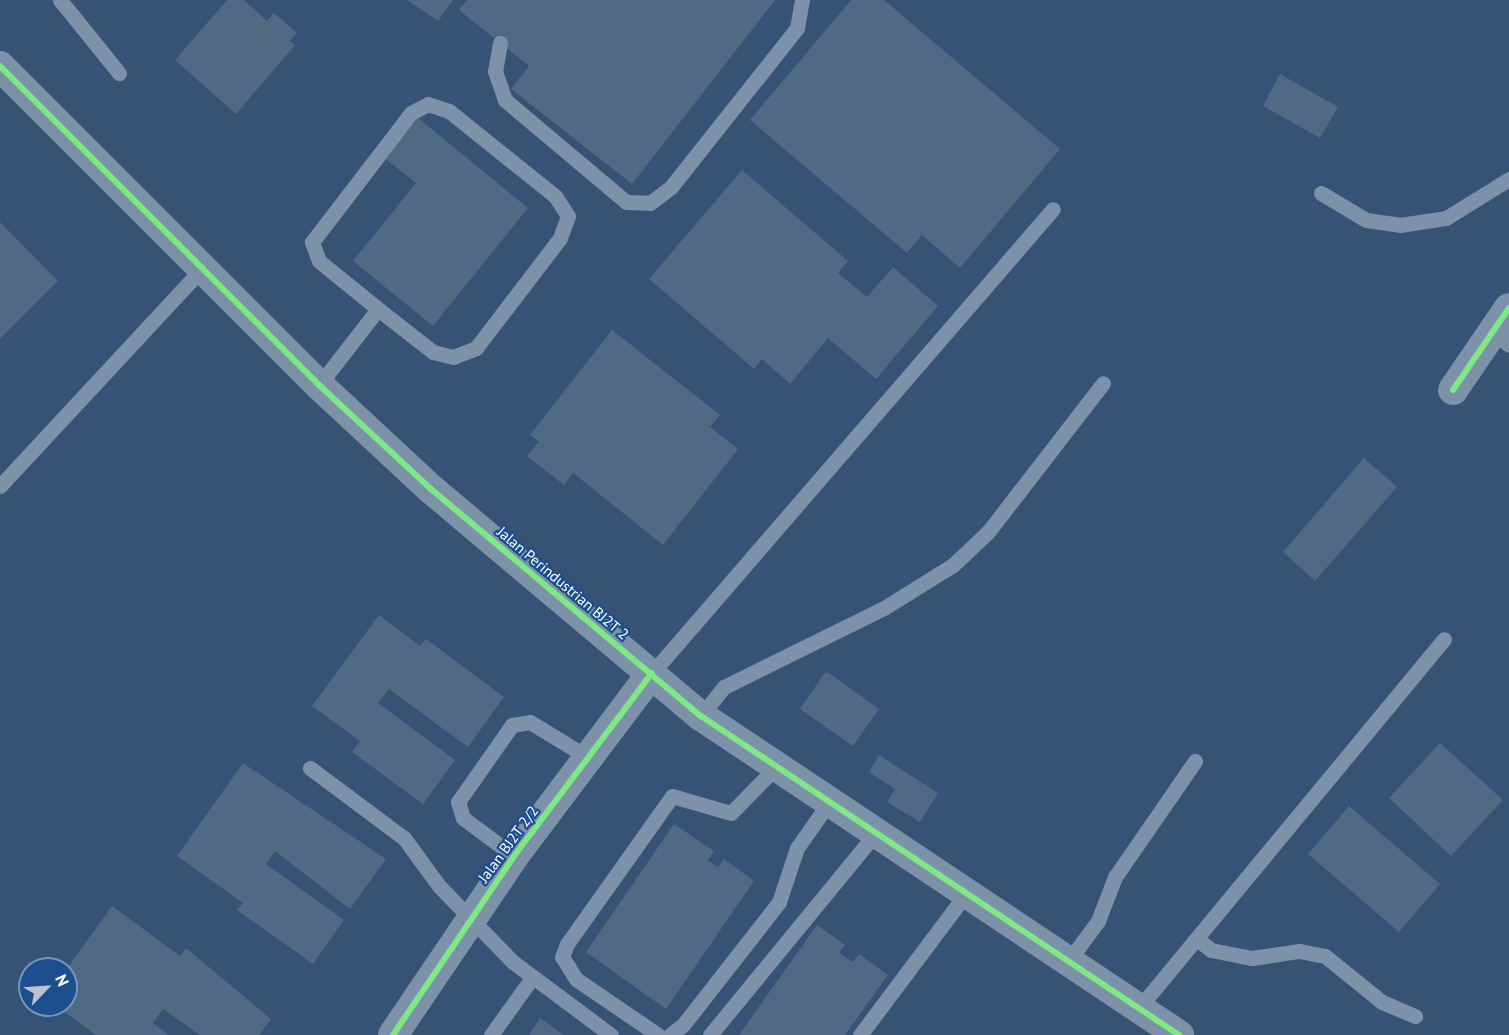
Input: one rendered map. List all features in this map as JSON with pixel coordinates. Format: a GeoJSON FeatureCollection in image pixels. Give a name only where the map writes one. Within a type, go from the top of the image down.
{"type":"FeatureCollection","features":[{"type":"Feature","properties":{"kind":"street","name":"Jalan Perindustrian BJ2T 2"},"geometry":{"type":"LineString","coordinates":[[1,70],[200,271],[431,489],[701,716],[874,835],[1179,1035]]}},
{"type":"Feature","properties":{"kind":"street"},"geometry":{"type":"LineString","coordinates":[[1453,390],[1504,328]]}},
{"type":"Feature","properties":{"kind":"street","name":"Jalan BJ2T 2/2"},"geometry":{"type":"LineString","coordinates":[[393,1035],[471,916],[514,856],[586,756],[652,674]]}},
{"type":"Feature","properties":{"kind":"lane"},"geometry":{"type":"LineString","coordinates":[[60,0],[119,73]]}},
{"type":"Feature","properties":{"kind":"lane"},"geometry":{"type":"LineString","coordinates":[[500,43],[495,71],[505,100],[626,202],[650,203],[671,187],[797,28],[802,0]]}},
{"type":"Feature","properties":{"kind":"lane"},"geometry":{"type":"LineString","coordinates":[[428,104],[449,111],[555,196],[568,216],[560,238],[476,348],[453,357],[433,352],[378,309],[319,261],[312,243],[411,113],[428,104]]}},
{"type":"Feature","properties":{"kind":"lane"},"geometry":{"type":"LineString","coordinates":[[1321,193],[1366,220],[1400,225],[1446,218],[1509,179]]}},
{"type":"Feature","properties":{"kind":"lane"},"geometry":{"type":"LineString","coordinates":[[652,674],[1053,209]]}},
{"type":"Feature","properties":{"kind":"lane"},"geometry":{"type":"LineString","coordinates":[[0,486],[200,271]]}},
{"type":"Feature","properties":{"kind":"lane"},"geometry":{"type":"LineString","coordinates":[[319,385],[378,309]]}},
{"type":"Feature","properties":{"kind":"lane"},"geometry":{"type":"LineString","coordinates":[[701,716],[724,687],[884,608],[953,565],[988,532],[1103,383]]}},
{"type":"Feature","properties":{"kind":"lane"},"geometry":{"type":"LineString","coordinates":[[1138,1009],[1444,639]]}},
{"type":"Feature","properties":{"kind":"lane"},"geometry":{"type":"LineString","coordinates":[[514,856],[463,818],[458,802],[512,725],[530,722],[586,756]]}},
{"type":"Feature","properties":{"kind":"lane"},"geometry":{"type":"LineString","coordinates":[[1067,963],[1098,921],[1115,877],[1195,761]]}},
{"type":"Feature","properties":{"kind":"lane"},"geometry":{"type":"LineString","coordinates":[[658,1035],[576,979],[561,957],[567,944],[672,796],[730,813],[776,767]]}},
{"type":"Feature","properties":{"kind":"lane"},"geometry":{"type":"LineString","coordinates":[[310,768],[404,838],[439,886],[532,978],[611,1035]]}},
{"type":"Feature","properties":{"kind":"lane"},"geometry":{"type":"LineString","coordinates":[[670,1035],[683,1025],[779,902],[797,848],[828,804]]}},
{"type":"Feature","properties":{"kind":"lane"},"geometry":{"type":"LineString","coordinates":[[710,1035],[874,835]]}},
{"type":"Feature","properties":{"kind":"lane"},"geometry":{"type":"LineString","coordinates":[[860,1035],[965,895]]}},
{"type":"Feature","properties":{"kind":"lane"},"geometry":{"type":"LineString","coordinates":[[1197,939],[1211,950],[1252,958],[1299,951],[1325,956],[1382,1002],[1415,1016]]}},
{"type":"Feature","properties":{"kind":"lane"},"geometry":{"type":"LineString","coordinates":[[491,1035],[532,978]]}},
{"type":"Feature","properties":{"kind":"building"},"geometry":{"type":"Polygon","coordinates":[[[227,0],[244,0],[267,21],[274,13],[297,33],[289,41],[295,45],[236,114],[175,60],[227,0]]]}},
{"type":"Feature","properties":{"kind":"building"},"geometry":{"type":"Polygon","coordinates":[[[407,0],[453,0],[438,21],[407,0]]]}},
{"type":"Feature","properties":{"kind":"building"},"geometry":{"type":"Polygon","coordinates":[[[467,0],[775,0],[632,184],[511,89],[529,66],[459,10],[467,0]]]}},
{"type":"Feature","properties":{"kind":"building"},"geometry":{"type":"Polygon","coordinates":[[[851,0],[884,0],[1060,149],[960,268],[922,235],[907,253],[750,120],[851,0]]]}},
{"type":"Feature","properties":{"kind":"building"},"geometry":{"type":"Polygon","coordinates":[[[1280,74],[1338,107],[1320,138],[1263,106],[1280,74]]]}},
{"type":"Feature","properties":{"kind":"building"},"geometry":{"type":"Polygon","coordinates":[[[418,118],[528,208],[433,326],[353,261],[416,183],[386,159],[418,118]]]}},
{"type":"Feature","properties":{"kind":"building"},"geometry":{"type":"Polygon","coordinates":[[[742,170],[848,261],[838,273],[867,297],[893,267],[938,306],[876,379],[828,338],[790,384],[762,359],[754,369],[649,279],[742,170]]]}},
{"type":"Feature","properties":{"kind":"building"},"geometry":{"type":"Polygon","coordinates":[[[0,222],[58,281],[0,339],[0,222]]]}},
{"type":"Feature","properties":{"kind":"building"},"geometry":{"type":"Polygon","coordinates":[[[612,330],[720,415],[710,427],[738,449],[663,545],[573,473],[564,485],[527,456],[539,442],[530,435],[612,330]]]}},
{"type":"Feature","properties":{"kind":"building"},"geometry":{"type":"Polygon","coordinates":[[[1364,458],[1397,487],[1315,581],[1283,552],[1364,458]]]}},
{"type":"Feature","properties":{"kind":"building"},"geometry":{"type":"Polygon","coordinates":[[[379,615],[420,646],[426,639],[504,697],[468,747],[389,689],[378,703],[455,760],[423,804],[352,752],[360,741],[312,706],[379,615]]]}},
{"type":"Feature","properties":{"kind":"building"},"geometry":{"type":"Polygon","coordinates":[[[826,671],[879,709],[853,746],[800,709],[826,671]]]}},
{"type":"Feature","properties":{"kind":"building"},"geometry":{"type":"Polygon","coordinates":[[[1440,743],[1503,800],[1451,856],[1389,798],[1440,743]]]}},
{"type":"Feature","properties":{"kind":"building"},"geometry":{"type":"Polygon","coordinates":[[[879,755],[938,793],[920,822],[887,802],[895,789],[869,772],[879,755]]]}},
{"type":"Feature","properties":{"kind":"building"},"geometry":{"type":"Polygon","coordinates":[[[243,763],[386,859],[350,909],[275,851],[266,864],[344,920],[313,964],[237,910],[243,903],[177,856],[243,763]]]}},
{"type":"Feature","properties":{"kind":"building"},"geometry":{"type":"Polygon","coordinates":[[[1349,806],[1440,884],[1399,932],[1308,854],[1349,806]]]}},
{"type":"Feature","properties":{"kind":"building"},"geometry":{"type":"Polygon","coordinates":[[[674,824],[714,851],[708,860],[718,867],[724,859],[754,881],[666,1009],[586,952],[674,824]]]}},
{"type":"Feature","properties":{"kind":"building"},"geometry":{"type":"Polygon","coordinates":[[[112,906],[180,956],[186,948],[271,1019],[259,1035],[200,1035],[163,1009],[153,1023],[169,1035],[96,1035],[71,1017],[78,1017],[78,957],[75,957],[112,906]]]}},
{"type":"Feature","properties":{"kind":"building"},"geometry":{"type":"Polygon","coordinates":[[[817,925],[845,945],[839,953],[853,962],[859,954],[888,975],[845,1035],[739,1035],[817,925]]]}},
{"type":"Feature","properties":{"kind":"building"},"geometry":{"type":"Polygon","coordinates":[[[540,1018],[564,1035],[529,1035],[540,1018]]]}},
{"type":"Feature","properties":{"kind":"cycle path"},"geometry":{"type":"LineString","coordinates":[[0,66],[319,385],[431,489],[701,716],[1179,1035]]}},
{"type":"Feature","properties":{"kind":"cycle path"},"geometry":{"type":"LineString","coordinates":[[1453,390],[1509,308]]}},
{"type":"Feature","properties":{"kind":"cycle path"},"geometry":{"type":"LineString","coordinates":[[393,1035],[514,856],[652,673]]}}]}
